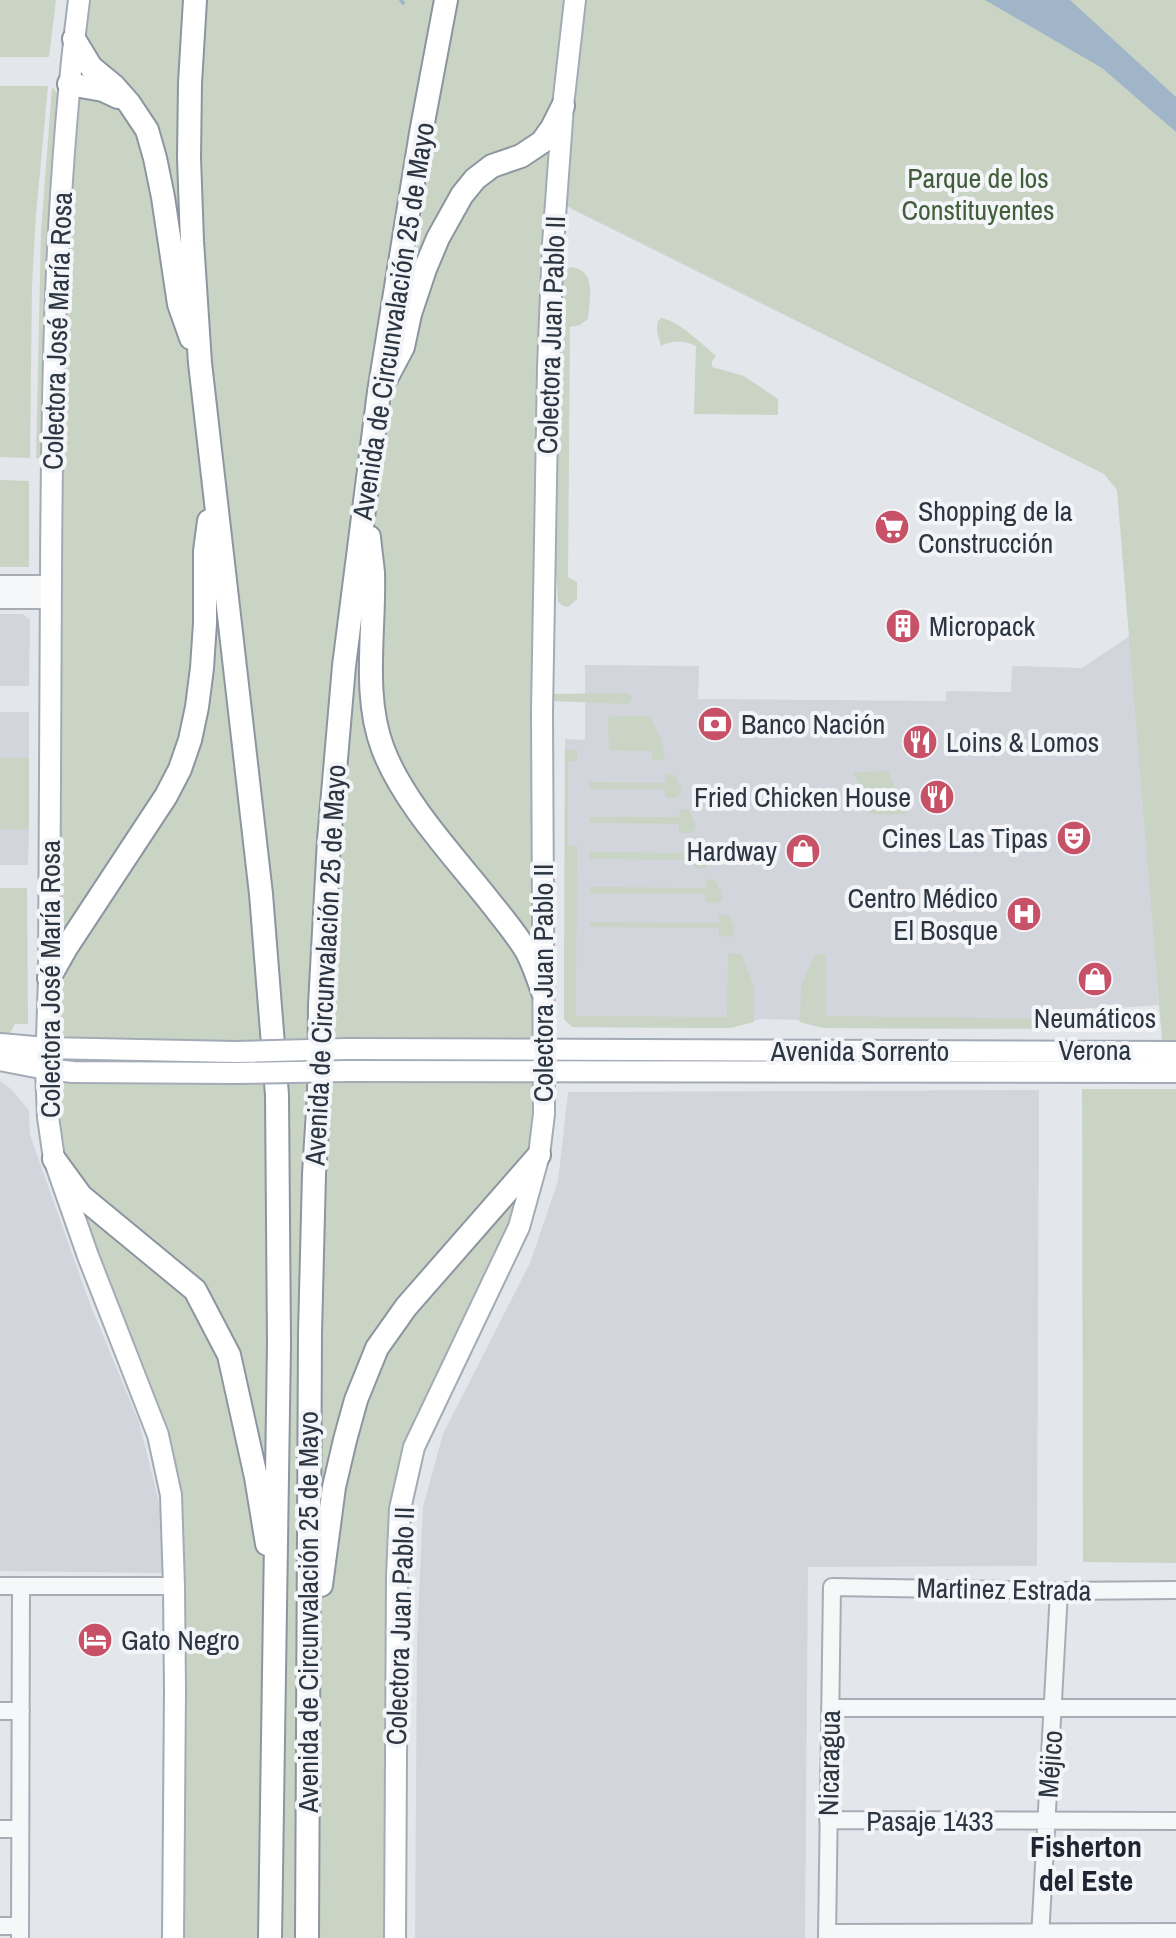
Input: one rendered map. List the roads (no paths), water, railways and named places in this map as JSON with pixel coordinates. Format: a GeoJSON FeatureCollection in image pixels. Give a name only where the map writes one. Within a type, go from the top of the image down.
{"type":"FeatureCollection","features":[{"type":"Feature","properties":{"kind":"highway","name":"Avenida de Circunvalación 25 de Mayo"},"geometry":{"type":"LineString","coordinates":[[195,0],[189,158],[200,363],[261,894],[277,1095],[279,1344],[270,1938]]}},
{"type":"Feature","properties":{"kind":"highway","name":"Avenida de Circunvalación 25 de Mayo"},"geometry":{"type":"LineString","coordinates":[[307,1938],[310,1333],[320,1005],[329,840],[344,666],[379,392],[446,0]]}},
{"type":"Feature","properties":{"kind":"highway"},"geometry":{"type":"LineString","coordinates":[[74,39],[91,67],[114,86],[147,130],[163,197],[179,304],[200,363]]}},
{"type":"Feature","properties":{"kind":"highway"},"geometry":{"type":"LineString","coordinates":[[69,84],[103,90],[129,103]]}},
{"type":"Feature","properties":{"kind":"highway"},"geometry":{"type":"LineString","coordinates":[[379,392],[403,347],[410,314],[438,238],[462,195],[475,179],[492,166],[521,156],[542,142],[563,106]]}},
{"type":"Feature","properties":{"kind":"highway"},"geometry":{"type":"LineString","coordinates":[[49,978],[166,796],[180,769],[197,707],[202,668],[205,551],[214,492]]}},
{"type":"Feature","properties":{"kind":"highway"},"geometry":{"type":"LineString","coordinates":[[365,498],[373,573],[372,687],[382,747],[396,778],[413,803],[512,929],[527,953],[543,992]]}},
{"type":"Feature","properties":{"kind":"highway"},"geometry":{"type":"LineString","coordinates":[[309,1629],[321,1585],[334,1487],[345,1440],[356,1400],[377,1348],[406,1307],[539,1155]]}},
{"type":"Feature","properties":{"kind":"highway"},"geometry":{"type":"LineString","coordinates":[[54,1159],[81,1196],[195,1290],[229,1355],[256,1477],[276,1604]]}},
{"type":"Feature","properties":{"kind":"main road","name":"Colectora José María Rosa"},"geometry":{"type":"LineString","coordinates":[[79,0],[58,226],[52,404],[48,1117],[54,1159],[158,1435],[171,1495],[174,1586],[173,1938]]}},
{"type":"Feature","properties":{"kind":"main road","name":"Colectora Juan Pablo II"},"geometry":{"type":"LineString","coordinates":[[395,1938],[400,1509],[414,1447],[519,1227],[539,1155],[544,1114],[542,712],[548,368],[563,106],[575,0]]}},
{"type":"Feature","properties":{"kind":"main road","name":"Avenida Sorrento"},"geometry":{"type":"LineString","coordinates":[[0,1044],[46,1048],[235,1052],[347,1049],[1176,1052]]}},
{"type":"Feature","properties":{"kind":"main road","name":"Avenida Sorrento"},"geometry":{"type":"LineString","coordinates":[[0,1060],[73,1072],[1176,1072]]}},
{"type":"Feature","properties":{"kind":"street"},"geometry":{"type":"LineString","coordinates":[[0,584],[51,592]]}},
{"type":"Feature","properties":{"kind":"street"},"geometry":{"type":"LineString","coordinates":[[0,600],[51,592]]}},
{"type":"Feature","properties":{"kind":"street"},"geometry":{"type":"LineString","coordinates":[[0,1586],[174,1586]]}},
{"type":"Feature","properties":{"kind":"street"},"geometry":{"type":"LineString","coordinates":[[0,1926],[20,1932],[21,1586]]}},
{"type":"Feature","properties":{"kind":"street","name":"Martinez Estrada"},"geometry":{"type":"LineString","coordinates":[[832,1587],[1176,1590]]}},
{"type":"Feature","properties":{"kind":"street","name":"Nicaragua"},"geometry":{"type":"LineString","coordinates":[[827,1935],[832,1587]]}},
{"type":"Feature","properties":{"kind":"street","name":"Méjico"},"geometry":{"type":"LineString","coordinates":[[1040,1935],[1059,1591]]}},
{"type":"Feature","properties":{"kind":"street"},"geometry":{"type":"LineString","coordinates":[[830,1708],[1176,1708]]}},
{"type":"Feature","properties":{"kind":"street"},"geometry":{"type":"LineString","coordinates":[[0,1711],[21,1711]]}},
{"type":"Feature","properties":{"kind":"street","name":"Pasaje 1433"},"geometry":{"type":"LineString","coordinates":[[828,1820],[1176,1821]]}},
{"type":"Feature","properties":{"kind":"street"},"geometry":{"type":"LineString","coordinates":[[0,1829],[20,1829]]}},
{"type":"Feature","properties":{"kind":"street"},"geometry":{"type":"LineString","coordinates":[[827,1935],[1176,1932]]}},
{"type":"Feature","properties":{"kind":"water"},"geometry":{"type":"Polygon","coordinates":[[[985,0],[1070,0],[1176,97],[1176,132],[1102,68],[985,0]]]}},
{"type":"Feature","properties":{"kind":"place","name":"Shopping de la Construcción"},"geometry":{"type":"Point","coordinates":[892,527]}},
{"type":"Feature","properties":{"kind":"place","name":"Micropack"},"geometry":{"type":"Point","coordinates":[903,626]}},
{"type":"Feature","properties":{"kind":"place","name":"Banco Nación"},"geometry":{"type":"Point","coordinates":[715,724]}},
{"type":"Feature","properties":{"kind":"place","name":"Loins & Lomos"},"geometry":{"type":"Point","coordinates":[920,742]}},
{"type":"Feature","properties":{"kind":"place","name":"Fried Chicken House"},"geometry":{"type":"Point","coordinates":[937,797]}},
{"type":"Feature","properties":{"kind":"place","name":"Cines Las Tipas"},"geometry":{"type":"Point","coordinates":[1074,838]}},
{"type":"Feature","properties":{"kind":"place","name":"Hardway"},"geometry":{"type":"Point","coordinates":[803,851]}},
{"type":"Feature","properties":{"kind":"place","name":"Centro Médico El Bosque"},"geometry":{"type":"Point","coordinates":[1024,914]}},
{"type":"Feature","properties":{"kind":"place","name":"Neumáticos Verona"},"geometry":{"type":"Point","coordinates":[1095,979]}},
{"type":"Feature","properties":{"kind":"place","name":"Gato Negro"},"geometry":{"type":"Point","coordinates":[95,1640]}},
{"type":"Feature","properties":{"kind":"district","name":"Fisherton del Este"},"geometry":{"type":"Point","coordinates":[1086,1864]}},
{"type":"Feature","properties":{"kind":"park label","name":"Parque de los Constituyentes"},"geometry":{"type":"Point","coordinates":[978,194]}}]}
